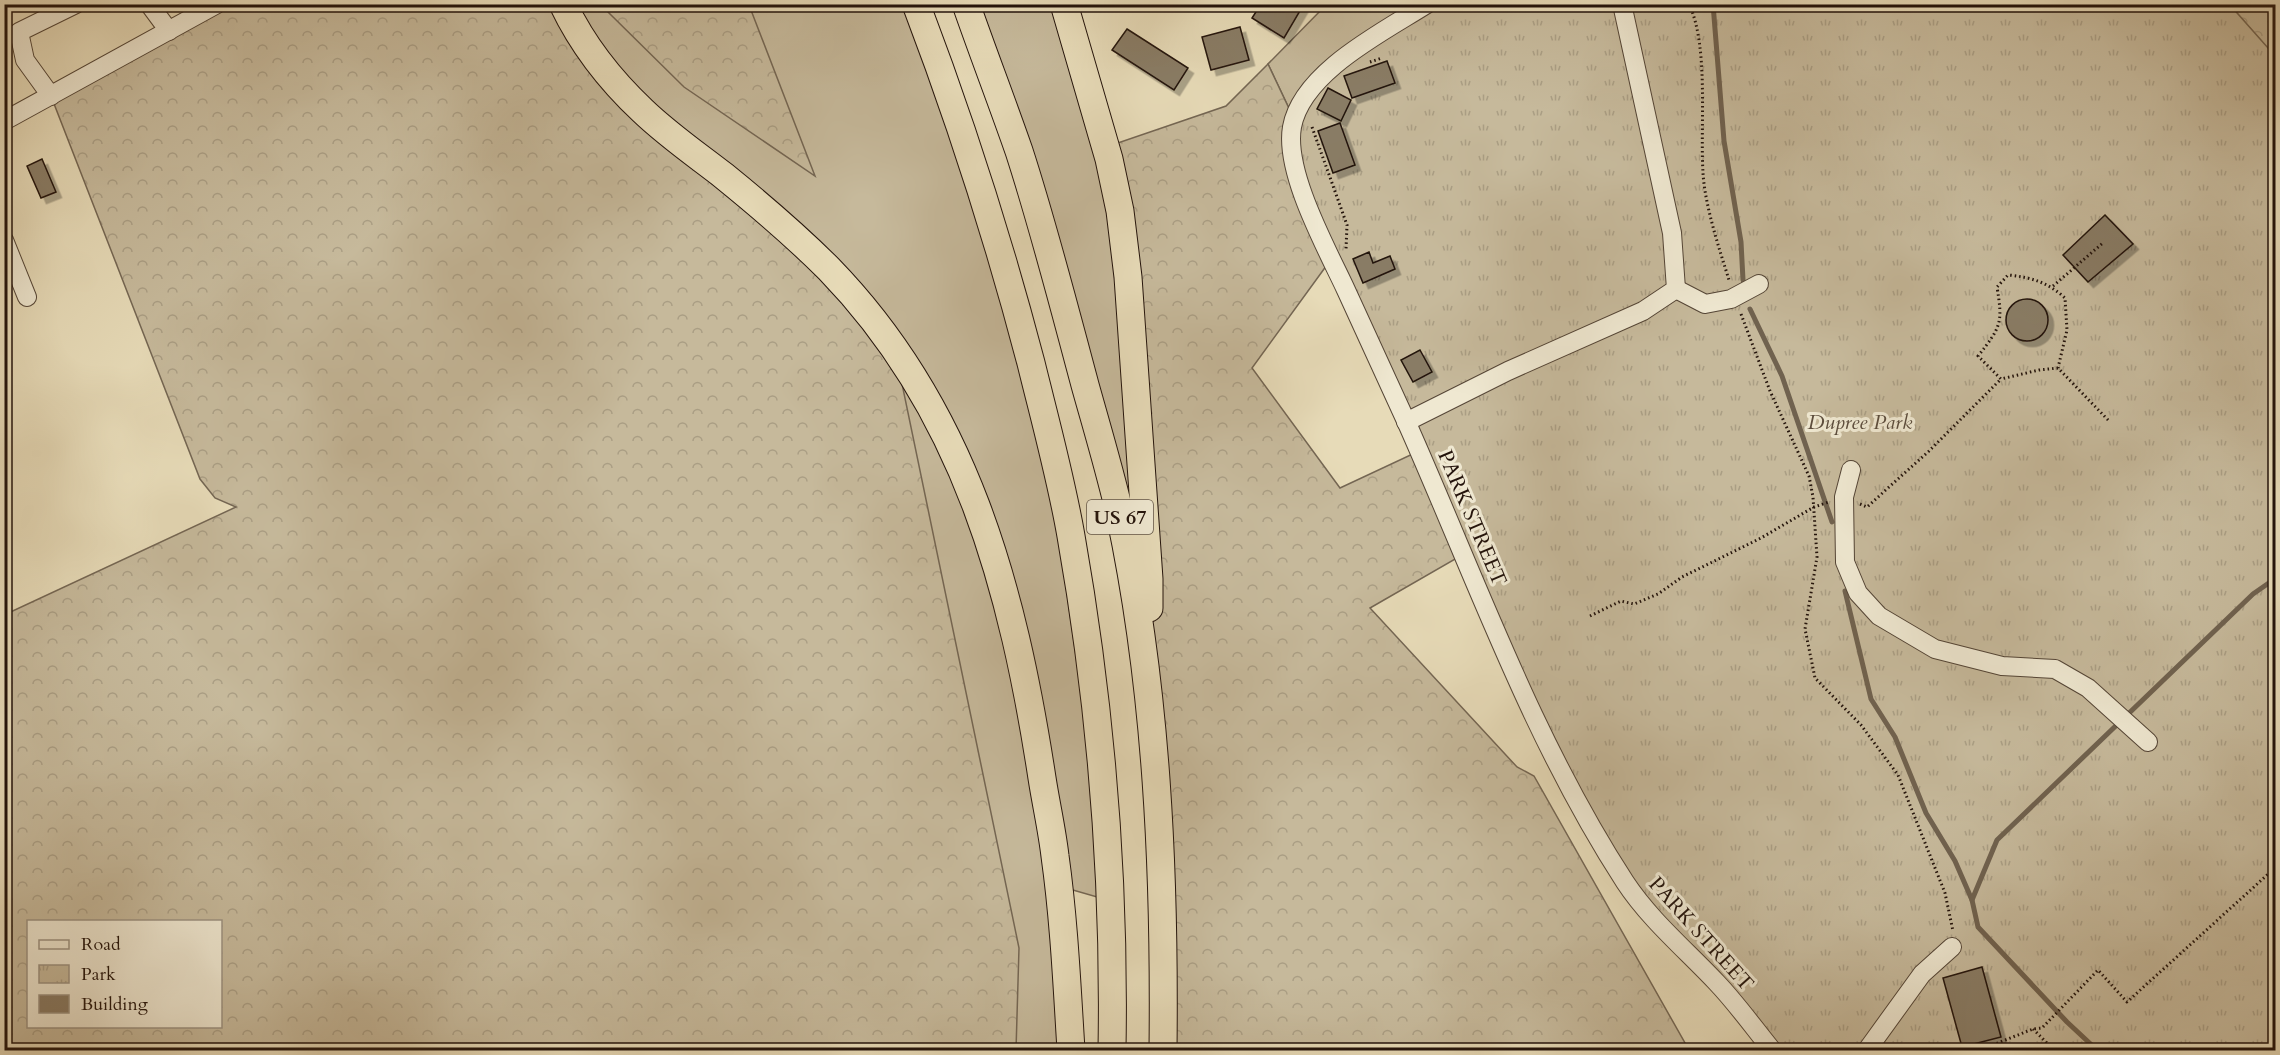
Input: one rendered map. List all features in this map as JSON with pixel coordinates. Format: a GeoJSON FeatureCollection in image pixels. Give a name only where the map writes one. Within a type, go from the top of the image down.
{"type":"FeatureCollection","features":[{"type":"Feature","properties":{"kind":"highway"},"geometry":{"type":"LineString","coordinates":[[563,4],[597,61],[643,112],[781,223],[856,299],[895,350],[928,402],[958,460],[968,481],[997,564],[1009,606],[1034,721],[1055,856],[1071,1050]]}},
{"type":"Feature","properties":{"kind":"highway","name":"US 67"},"geometry":{"type":"LineString","coordinates":[[915,4],[974,164],[1004,261],[1071,534],[1087,635],[1104,792],[1111,901],[1112,1050]]}},
{"type":"Feature","properties":{"kind":"highway","name":"US 67"},"geometry":{"type":"LineString","coordinates":[[966,4],[1018,152],[1048,247],[1120,514],[1149,702],[1156,780],[1161,900],[1162,1050]]}},
{"type":"Feature","properties":{"kind":"highway"},"geometry":{"type":"LineString","coordinates":[[1064,4],[1109,159],[1120,211],[1128,277],[1149,579],[1149,702]]}},
{"type":"Feature","properties":{"kind":"street"},"geometry":{"type":"LineString","coordinates":[[51,96],[25,60],[20,32],[76,4]]}},
{"type":"Feature","properties":{"kind":"street"},"geometry":{"type":"LineString","coordinates":[[149,4],[170,31]]}},
{"type":"Feature","properties":{"kind":"street"},"geometry":{"type":"LineString","coordinates":[[4,121],[217,4]]}},
{"type":"Feature","properties":{"kind":"street","name":"PARK STREET"},"geometry":{"type":"LineString","coordinates":[[1427,4],[1341,60],[1316,83],[1302,101],[1291,131],[1291,147],[1303,194],[1554,760],[1627,886],[1649,913],[1720,986],[1772,1050]]}},
{"type":"Feature","properties":{"kind":"street"},"geometry":{"type":"LineString","coordinates":[[1622,4],[1672,233],[1676,289]]}},
{"type":"Feature","properties":{"kind":"street"},"geometry":{"type":"LineString","coordinates":[[4,240],[27,297]]}},
{"type":"Feature","properties":{"kind":"street"},"geometry":{"type":"LineString","coordinates":[[1676,289],[1705,304],[1735,297],[1759,284]]}},
{"type":"Feature","properties":{"kind":"street"},"geometry":{"type":"LineString","coordinates":[[1406,423],[1508,371],[1642,311],[1676,289]]}},
{"type":"Feature","properties":{"kind":"street"},"geometry":{"type":"LineString","coordinates":[[1851,470],[1844,497],[1845,562],[1858,593],[1879,616],[1935,649],[2002,666],[2055,669],[2088,688],[2148,742]]}},
{"type":"Feature","properties":{"kind":"street"},"geometry":{"type":"LineString","coordinates":[[1867,1050],[1922,974],[1952,947]]}},
{"type":"Feature","properties":{"kind":"path"},"geometry":{"type":"LineString","coordinates":[[1689,4],[1695,18],[1700,57],[1703,175],[1717,241],[1770,391],[1809,476],[1814,507],[1817,557],[1805,629],[1815,678],[1861,725],[1898,775],[1945,893],[1953,932],[1952,947]]}},
{"type":"Feature","properties":{"kind":"path"},"geometry":{"type":"LineString","coordinates":[[1362,64],[1382,58]]}},
{"type":"Feature","properties":{"kind":"path"},"geometry":{"type":"LineString","coordinates":[[1312,123],[1312,132],[1347,225],[1346,252]]}},
{"type":"Feature","properties":{"kind":"path"},"geometry":{"type":"LineString","coordinates":[[2053,286],[2104,242]]}},
{"type":"Feature","properties":{"kind":"path"},"geometry":{"type":"LineString","coordinates":[[2001,379],[1978,356],[1997,332],[2001,314],[1997,287],[2008,275],[2024,276],[2053,286],[2066,298],[2067,330],[2058,368]]}},
{"type":"Feature","properties":{"kind":"path"},"geometry":{"type":"LineString","coordinates":[[1844,497],[1867,507],[1929,451],[2001,379],[2058,368]]}},
{"type":"Feature","properties":{"kind":"path"},"geometry":{"type":"LineString","coordinates":[[2058,368],[2110,422]]}},
{"type":"Feature","properties":{"kind":"path"},"geometry":{"type":"LineString","coordinates":[[1590,616],[1620,601],[1634,604],[1658,594],[1682,577],[1761,538],[1822,504]]}},
{"type":"Feature","properties":{"kind":"path"},"geometry":{"type":"LineString","coordinates":[[1980,1050],[2033,1029],[2042,1028],[2098,970],[2127,1002],[2276,867]]}},
{"type":"Feature","properties":{"kind":"path"},"geometry":{"type":"LineString","coordinates":[[2033,1029],[2054,1050]]}},
{"type":"Feature","properties":{"kind":"green space"},"geometry":{"type":"Polygon","coordinates":[[[216,5],[563,5],[597,61],[781,223],[895,350],[1019,948],[1016,1050],[5,1050],[4,615],[236,507],[215,498],[200,479],[51,96],[216,5]]]}},
{"type":"Feature","properties":{"kind":"green space"},"geometry":{"type":"Polygon","coordinates":[[[563,5],[916,5],[1039,397],[1111,901],[1059,886],[1061,1050],[1009,1050],[643,112],[563,5]]]}},
{"type":"Feature","properties":{"kind":"green space"},"geometry":{"type":"Polygon","coordinates":[[[603,5],[749,5],[815,176],[684,87],[603,5]]]}},
{"type":"Feature","properties":{"kind":"green space"},"geometry":{"type":"Polygon","coordinates":[[[966,5],[1064,5],[1109,159],[1149,579],[1120,514],[966,5]]]}},
{"type":"Feature","properties":{"kind":"green space"},"geometry":{"type":"Polygon","coordinates":[[[1326,5],[1427,5],[1294,119],[1268,64],[1326,5]]]}},
{"type":"Feature","properties":{"kind":"green space","name":"Dupree Park"},"geometry":{"type":"Polygon","coordinates":[[[1427,5],[2230,5],[2276,57],[2275,1050],[1772,1050],[1649,913],[1554,760],[1291,147],[1302,101],[1427,5]]]}},
{"type":"Feature","properties":{"kind":"green space"},"geometry":{"type":"Polygon","coordinates":[[[2230,5],[2275,5],[2275,57],[2230,5]]]}},
{"type":"Feature","properties":{"kind":"green space"},"geometry":{"type":"Polygon","coordinates":[[[1268,64],[1294,119],[1332,258],[1252,368],[1340,488],[1419,451],[1464,554],[1370,608],[1517,767],[1534,776],[1689,1050],[1163,1050],[1161,900],[1106,147],[1226,106],[1268,64]]]}},
{"type":"Feature","properties":{"kind":"building"},"geometry":{"type":"Polygon","coordinates":[[[1261,4],[1304,4],[1284,38],[1252,18],[1261,4]]]}},
{"type":"Feature","properties":{"kind":"building"},"geometry":{"type":"Polygon","coordinates":[[[1240,27],[1249,60],[1211,70],[1202,37],[1240,27]]]}},
{"type":"Feature","properties":{"kind":"building"},"geometry":{"type":"Polygon","coordinates":[[[1127,29],[1188,68],[1174,90],[1112,50],[1127,29]]]}},
{"type":"Feature","properties":{"kind":"building"},"geometry":{"type":"Polygon","coordinates":[[[1387,61],[1395,83],[1352,98],[1344,76],[1387,61]]]}},
{"type":"Feature","properties":{"kind":"building"},"geometry":{"type":"Polygon","coordinates":[[[1328,88],[1351,100],[1341,121],[1317,109],[1328,88]]]}},
{"type":"Feature","properties":{"kind":"building"},"geometry":{"type":"Polygon","coordinates":[[[1340,123],[1355,165],[1333,173],[1318,131],[1340,123]]]}},
{"type":"Feature","properties":{"kind":"building"},"geometry":{"type":"Polygon","coordinates":[[[42,159],[56,192],[41,198],[27,166],[42,159]]]}},
{"type":"Feature","properties":{"kind":"building"},"geometry":{"type":"Polygon","coordinates":[[[2105,215],[2133,244],[2088,282],[2063,255],[2105,215]]]}},
{"type":"Feature","properties":{"kind":"building"},"geometry":{"type":"Polygon","coordinates":[[[1369,252],[1373,263],[1390,256],[1395,269],[1363,283],[1353,259],[1369,252]]]}},
{"type":"Feature","properties":{"kind":"building"},"geometry":{"type":"Polygon","coordinates":[[[2027,299],[2035,300],[2042,305],[2047,312],[2047,328],[2042,335],[2035,340],[2027,341],[2019,340],[2012,335],[2007,328],[2006,320],[2007,312],[2012,305],[2019,300],[2027,299]]]}},
{"type":"Feature","properties":{"kind":"building"},"geometry":{"type":"Polygon","coordinates":[[[1420,350],[1432,372],[1413,382],[1401,360],[1420,350]]]}},
{"type":"Feature","properties":{"kind":"building"},"geometry":{"type":"Polygon","coordinates":[[[1982,967],[2001,1037],[1962,1047],[1943,978],[1982,967]]]}},
{"type":"Feature","properties":{"kind":"waterway"},"geometry":{"type":"LineString","coordinates":[[1713,4],[1724,141],[1741,242],[1743,280]]}},
{"type":"Feature","properties":{"kind":"waterway"},"geometry":{"type":"LineString","coordinates":[[1750,309],[1782,376],[1832,522]]}},
{"type":"Feature","properties":{"kind":"waterway"},"geometry":{"type":"LineString","coordinates":[[2097,1050],[2067,1022],[1978,927],[1972,900],[1997,840],[2253,594],[2276,578]]}},
{"type":"Feature","properties":{"kind":"waterway"},"geometry":{"type":"LineString","coordinates":[[1845,591],[1871,699],[1895,737],[1926,813],[1955,861],[1972,900]]}}]}
